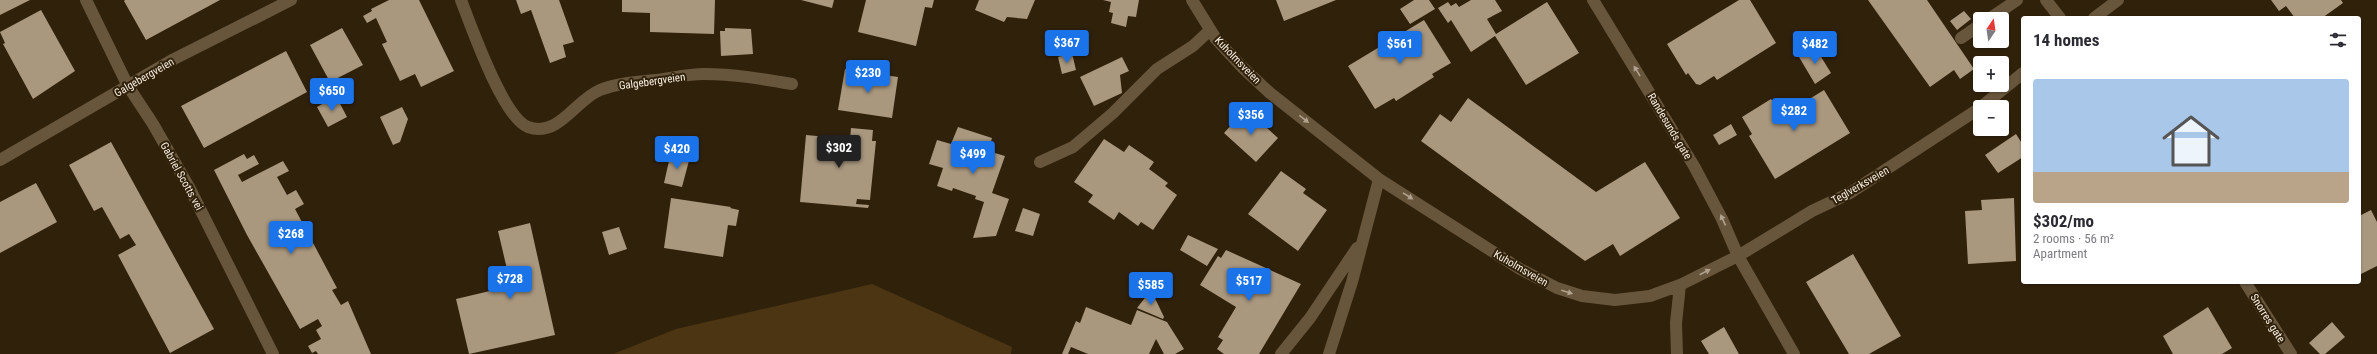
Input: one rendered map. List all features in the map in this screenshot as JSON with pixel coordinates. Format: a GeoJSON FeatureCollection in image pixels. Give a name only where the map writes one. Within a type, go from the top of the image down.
{"type":"FeatureCollection","features":[{"type":"Feature","properties":{"kind":"street","name":"Gabriel Scotts vei"},"geometry":{"type":"LineString","coordinates":[[86,0],[128,86],[154,124],[190,189],[273,354]]}},
{"type":"Feature","properties":{"kind":"street","name":"Galgebergveien"},"geometry":{"type":"LineString","coordinates":[[0,160],[174,59],[291,0]]}},
{"type":"Feature","properties":{"kind":"street","name":"Galgebergveien"},"geometry":{"type":"LineString","coordinates":[[461,0],[497,88],[518,122],[527,127],[540,130],[556,124],[598,91],[627,83],[704,74],[750,77],[792,84]]}},
{"type":"Feature","properties":{"kind":"street","name":"Kuholmsveien"},"geometry":{"type":"LineString","coordinates":[[1192,0],[1210,30],[1236,61],[1270,93],[1379,179],[1520,269],[1557,288],[1582,296],[1615,300],[1650,296],[1680,285],[1738,256]]}},
{"type":"Feature","properties":{"kind":"street","name":"Randesunds gate"},"geometry":{"type":"LineString","coordinates":[[1593,0],[1694,166],[1722,219],[1738,256]]}},
{"type":"Feature","properties":{"kind":"street"},"geometry":{"type":"LineString","coordinates":[[1999,12],[2017,0]]}},
{"type":"Feature","properties":{"kind":"street"},"geometry":{"type":"LineString","coordinates":[[2046,0],[2058,16]]}},
{"type":"Feature","properties":{"kind":"street"},"geometry":{"type":"LineString","coordinates":[[2097,16],[2118,0]]}},
{"type":"Feature","properties":{"kind":"street","name":"Kuholmsveien"},"geometry":{"type":"LineString","coordinates":[[1040,162],[1073,147],[1113,113],[1157,69],[1193,46],[1210,30]]}},
{"type":"Feature","properties":{"kind":"street"},"geometry":{"type":"LineString","coordinates":[[1961,38],[1973,30]]}},
{"type":"Feature","properties":{"kind":"street","name":"Teglverksveien"},"geometry":{"type":"LineString","coordinates":[[1991,100],[2021,75]]}},
{"type":"Feature","properties":{"kind":"street","name":"Teglverksveien"},"geometry":{"type":"LineString","coordinates":[[1738,256],[1812,211],[1850,193],[1973,113]]}},
{"type":"Feature","properties":{"kind":"street"},"geometry":{"type":"LineString","coordinates":[[1329,354],[1379,179]]}},
{"type":"Feature","properties":{"kind":"street"},"geometry":{"type":"LineString","coordinates":[[1281,354],[1310,318],[1362,240]]}},
{"type":"Feature","properties":{"kind":"street"},"geometry":{"type":"LineString","coordinates":[[1738,256],[1794,354]]}},
{"type":"Feature","properties":{"kind":"street","name":"Snorres gate"},"geometry":{"type":"LineString","coordinates":[[2246,284],[2291,354]]}},
{"type":"Feature","properties":{"kind":"street"},"geometry":{"type":"LineString","coordinates":[[1678,354],[1676,322],[1680,285]]}},
{"type":"Feature","properties":{"kind":"shaded area"},"geometry":{"type":"Polygon","coordinates":[[[872,284],[1012,347],[1011,354],[613,354],[676,329],[872,284]]]}},
{"type":"Feature","properties":{"kind":"building"},"geometry":{"type":"Polygon","coordinates":[[[0,0],[30,0],[0,15],[0,0]]]}},
{"type":"Feature","properties":{"kind":"building"},"geometry":{"type":"Polygon","coordinates":[[[220,0],[146,40],[124,1],[220,0]]]}},
{"type":"Feature","properties":{"kind":"building"},"geometry":{"type":"Polygon","coordinates":[[[389,0],[419,0],[454,71],[421,87],[415,74],[400,81],[382,44],[387,42],[376,18],[367,23],[363,16],[372,11],[371,9],[389,0]]]}},
{"type":"Feature","properties":{"kind":"building"},"geometry":{"type":"Polygon","coordinates":[[[516,0],[559,0],[574,42],[563,45],[566,57],[550,63],[531,10],[521,14],[516,0]]]}},
{"type":"Feature","properties":{"kind":"building"},"geometry":{"type":"Polygon","coordinates":[[[622,0],[715,0],[714,34],[650,32],[650,13],[622,12],[622,0]]]}},
{"type":"Feature","properties":{"kind":"building"},"geometry":{"type":"Polygon","coordinates":[[[801,0],[834,0],[832,8],[801,0]]]}},
{"type":"Feature","properties":{"kind":"building"},"geometry":{"type":"Polygon","coordinates":[[[866,0],[934,0],[932,8],[925,7],[916,46],[858,32],[866,0]]]}},
{"type":"Feature","properties":{"kind":"building"},"geometry":{"type":"Polygon","coordinates":[[[979,0],[1035,0],[1027,19],[1007,17],[1004,22],[975,10],[979,0]]]}},
{"type":"Feature","properties":{"kind":"building"},"geometry":{"type":"Polygon","coordinates":[[[1103,0],[1139,0],[1136,17],[1128,16],[1126,27],[1111,23],[1113,13],[1109,12],[1111,2],[1103,0]]]}},
{"type":"Feature","properties":{"kind":"building"},"geometry":{"type":"Polygon","coordinates":[[[1276,0],[1336,0],[1284,21],[1276,0]]]}},
{"type":"Feature","properties":{"kind":"building"},"geometry":{"type":"Polygon","coordinates":[[[1414,0],[1429,0],[1435,9],[1410,24],[1400,9],[1414,0]]]}},
{"type":"Feature","properties":{"kind":"building"},"geometry":{"type":"Polygon","coordinates":[[[1471,0],[1495,0],[1502,11],[1487,19],[1496,34],[1547,2],[1579,53],[1526,85],[1495,36],[1471,52],[1451,20],[1448,23],[1438,8],[1448,2],[1451,6],[1456,3],[1459,7],[1471,0]]]}},
{"type":"Feature","properties":{"kind":"building"},"geometry":{"type":"Polygon","coordinates":[[[1739,0],[1750,0],[1776,43],[1717,80],[1714,76],[1700,85],[1696,84],[1688,73],[1686,75],[1667,44],[1739,0]]]}},
{"type":"Feature","properties":{"kind":"building"},"geometry":{"type":"Polygon","coordinates":[[[1868,0],[1927,0],[1973,68],[1973,70],[1960,79],[1954,70],[1930,87],[1868,0]]]}},
{"type":"Feature","properties":{"kind":"building"},"geometry":{"type":"Polygon","coordinates":[[[2271,0],[2341,0],[2343,3],[2325,16],[2294,16],[2286,6],[2279,11],[2271,0]]]}},
{"type":"Feature","properties":{"kind":"building"},"geometry":{"type":"Polygon","coordinates":[[[41,10],[75,71],[33,99],[3,44],[5,43],[0,32],[41,10]]]}},
{"type":"Feature","properties":{"kind":"building"},"geometry":{"type":"Polygon","coordinates":[[[1964,11],[1971,19],[1957,30],[1950,21],[1964,11]]]}},
{"type":"Feature","properties":{"kind":"building"},"geometry":{"type":"Polygon","coordinates":[[[1424,20],[1451,63],[1432,74],[1434,77],[1396,101],[1394,98],[1375,109],[1348,66],[1424,20]]]}},
{"type":"Feature","properties":{"kind":"building"},"geometry":{"type":"Polygon","coordinates":[[[342,28],[363,65],[330,82],[310,45],[342,28]]]}},
{"type":"Feature","properties":{"kind":"building"},"geometry":{"type":"Polygon","coordinates":[[[725,28],[751,29],[753,54],[721,56],[720,31],[725,31],[725,28]]]}},
{"type":"Feature","properties":{"kind":"building"},"geometry":{"type":"Polygon","coordinates":[[[1815,47],[1831,73],[1815,84],[1799,57],[1815,47]]]}},
{"type":"Feature","properties":{"kind":"building"},"geometry":{"type":"Polygon","coordinates":[[[286,51],[307,92],[204,148],[181,106],[286,51]]]}},
{"type":"Feature","properties":{"kind":"building"},"geometry":{"type":"Polygon","coordinates":[[[1072,53],[1076,70],[1062,74],[1058,57],[1072,53]]]}},
{"type":"Feature","properties":{"kind":"building"},"geometry":{"type":"Polygon","coordinates":[[[1122,57],[1129,71],[1120,75],[1122,93],[1094,106],[1080,77],[1122,57]]]}},
{"type":"Feature","properties":{"kind":"building"},"geometry":{"type":"Polygon","coordinates":[[[845,69],[898,77],[892,118],[838,110],[845,69]]]}},
{"type":"Feature","properties":{"kind":"building"},"geometry":{"type":"Polygon","coordinates":[[[1824,90],[1850,133],[1775,179],[1749,136],[1752,134],[1742,117],[1771,99],[1782,116],[1824,90]]]}},
{"type":"Feature","properties":{"kind":"building"},"geometry":{"type":"Polygon","coordinates":[[[336,96],[347,117],[328,127],[317,107],[336,96]]]}},
{"type":"Feature","properties":{"kind":"building"},"geometry":{"type":"Polygon","coordinates":[[[1468,98],[1596,192],[1645,162],[1680,218],[1620,256],[1613,244],[1585,261],[1421,141],[1440,114],[1451,122],[1468,98]]]}},
{"type":"Feature","properties":{"kind":"building"},"geometry":{"type":"Polygon","coordinates":[[[402,107],[408,119],[400,142],[393,145],[380,117],[402,107]]]}},
{"type":"Feature","properties":{"kind":"building"},"geometry":{"type":"Polygon","coordinates":[[[1246,109],[1278,138],[1256,162],[1224,133],[1246,109]]]}},
{"type":"Feature","properties":{"kind":"building"},"geometry":{"type":"Polygon","coordinates":[[[1731,124],[1737,135],[1719,145],[1713,135],[1731,124]]]}},
{"type":"Feature","properties":{"kind":"building"},"geometry":{"type":"Polygon","coordinates":[[[958,127],[992,138],[988,151],[1005,156],[992,193],[1009,199],[996,236],[973,238],[984,202],[975,199],[976,196],[953,188],[952,191],[937,186],[943,168],[929,164],[937,140],[951,144],[958,127]]]}},
{"type":"Feature","properties":{"kind":"building"},"geometry":{"type":"Polygon","coordinates":[[[851,128],[873,130],[872,141],[876,141],[870,200],[857,199],[856,204],[869,205],[868,208],[800,202],[806,135],[850,139],[851,128]]]}},
{"type":"Feature","properties":{"kind":"building"},"geometry":{"type":"Polygon","coordinates":[[[2016,134],[2021,142],[2021,158],[1998,173],[1985,155],[2016,134]]]}},
{"type":"Feature","properties":{"kind":"building"},"geometry":{"type":"Polygon","coordinates":[[[1104,139],[1124,152],[1129,145],[1154,162],[1149,169],[1168,183],[1165,186],[1177,195],[1153,230],[1141,222],[1138,226],[1119,212],[1114,220],[1088,202],[1093,195],[1074,182],[1104,139]]]}},
{"type":"Feature","properties":{"kind":"building"},"geometry":{"type":"Polygon","coordinates":[[[111,142],[214,329],[170,353],[118,255],[136,245],[129,234],[120,239],[102,207],[94,211],[69,165],[111,142]]]}},
{"type":"Feature","properties":{"kind":"building"},"geometry":{"type":"Polygon","coordinates":[[[671,152],[690,157],[682,187],[664,183],[671,152]]]}},
{"type":"Feature","properties":{"kind":"building"},"geometry":{"type":"Polygon","coordinates":[[[244,154],[247,159],[254,155],[259,164],[238,175],[242,182],[283,161],[289,171],[277,177],[287,195],[296,190],[304,204],[295,209],[337,288],[332,290],[341,305],[348,301],[371,354],[318,354],[316,351],[312,353],[308,346],[321,339],[316,330],[322,326],[318,319],[300,329],[247,235],[214,170],[244,154]]]}},
{"type":"Feature","properties":{"kind":"building"},"geometry":{"type":"Polygon","coordinates":[[[1281,171],[1306,189],[1303,193],[1327,210],[1298,251],[1248,214],[1281,171]]]}},
{"type":"Feature","properties":{"kind":"building"},"geometry":{"type":"Polygon","coordinates":[[[36,183],[57,222],[0,253],[0,202],[36,183]]]}},
{"type":"Feature","properties":{"kind":"building"},"geometry":{"type":"Polygon","coordinates":[[[671,198],[731,207],[730,208],[739,210],[736,226],[728,225],[723,257],[664,248],[671,198]]]}},
{"type":"Feature","properties":{"kind":"building"},"geometry":{"type":"Polygon","coordinates":[[[2014,198],[2016,261],[1968,264],[1965,211],[1982,210],[1981,200],[2014,198]]]}},
{"type":"Feature","properties":{"kind":"building"},"geometry":{"type":"Polygon","coordinates":[[[1023,208],[1040,214],[1033,236],[1015,231],[1023,208]]]}},
{"type":"Feature","properties":{"kind":"building"},"geometry":{"type":"Polygon","coordinates":[[[2371,210],[2377,222],[2377,266],[2361,274],[2361,215],[2371,210]]]}},
{"type":"Feature","properties":{"kind":"building"},"geometry":{"type":"Polygon","coordinates":[[[530,223],[555,335],[469,354],[456,299],[511,286],[498,231],[530,223]]]}},
{"type":"Feature","properties":{"kind":"building"},"geometry":{"type":"Polygon","coordinates":[[[619,227],[627,249],[609,255],[602,232],[619,227]]]}},
{"type":"Feature","properties":{"kind":"building"},"geometry":{"type":"Polygon","coordinates":[[[1188,235],[1218,249],[1207,266],[1180,250],[1188,235]]]}},
{"type":"Feature","properties":{"kind":"building"},"geometry":{"type":"Polygon","coordinates":[[[1226,250],[1301,284],[1259,354],[1224,354],[1217,349],[1223,340],[1218,337],[1236,307],[1200,285],[1218,256],[1221,258],[1226,250]]]}},
{"type":"Feature","properties":{"kind":"building"},"geometry":{"type":"Polygon","coordinates":[[[1853,254],[1901,336],[1869,354],[1849,354],[1806,282],[1853,254]]]}},
{"type":"Feature","properties":{"kind":"building"},"geometry":{"type":"Polygon","coordinates":[[[1151,290],[1164,317],[1163,319],[1137,308],[1151,290]]]}},
{"type":"Feature","properties":{"kind":"building"},"geometry":{"type":"Polygon","coordinates":[[[1086,307],[1131,325],[1137,310],[1167,322],[1184,349],[1175,354],[1164,354],[1156,339],[1149,354],[1088,354],[1071,347],[1068,354],[1062,354],[1076,321],[1080,323],[1086,307]]]}},
{"type":"Feature","properties":{"kind":"building"},"geometry":{"type":"Polygon","coordinates":[[[2208,307],[2232,348],[2222,354],[2173,354],[2163,336],[2208,307]]]}},
{"type":"Feature","properties":{"kind":"building"},"geometry":{"type":"Polygon","coordinates":[[[2332,322],[2345,337],[2325,354],[2320,354],[2309,343],[2332,322]]]}},
{"type":"Feature","properties":{"kind":"building"},"geometry":{"type":"Polygon","coordinates":[[[1724,327],[1739,354],[1709,354],[1701,341],[1724,327]]]}}]}
